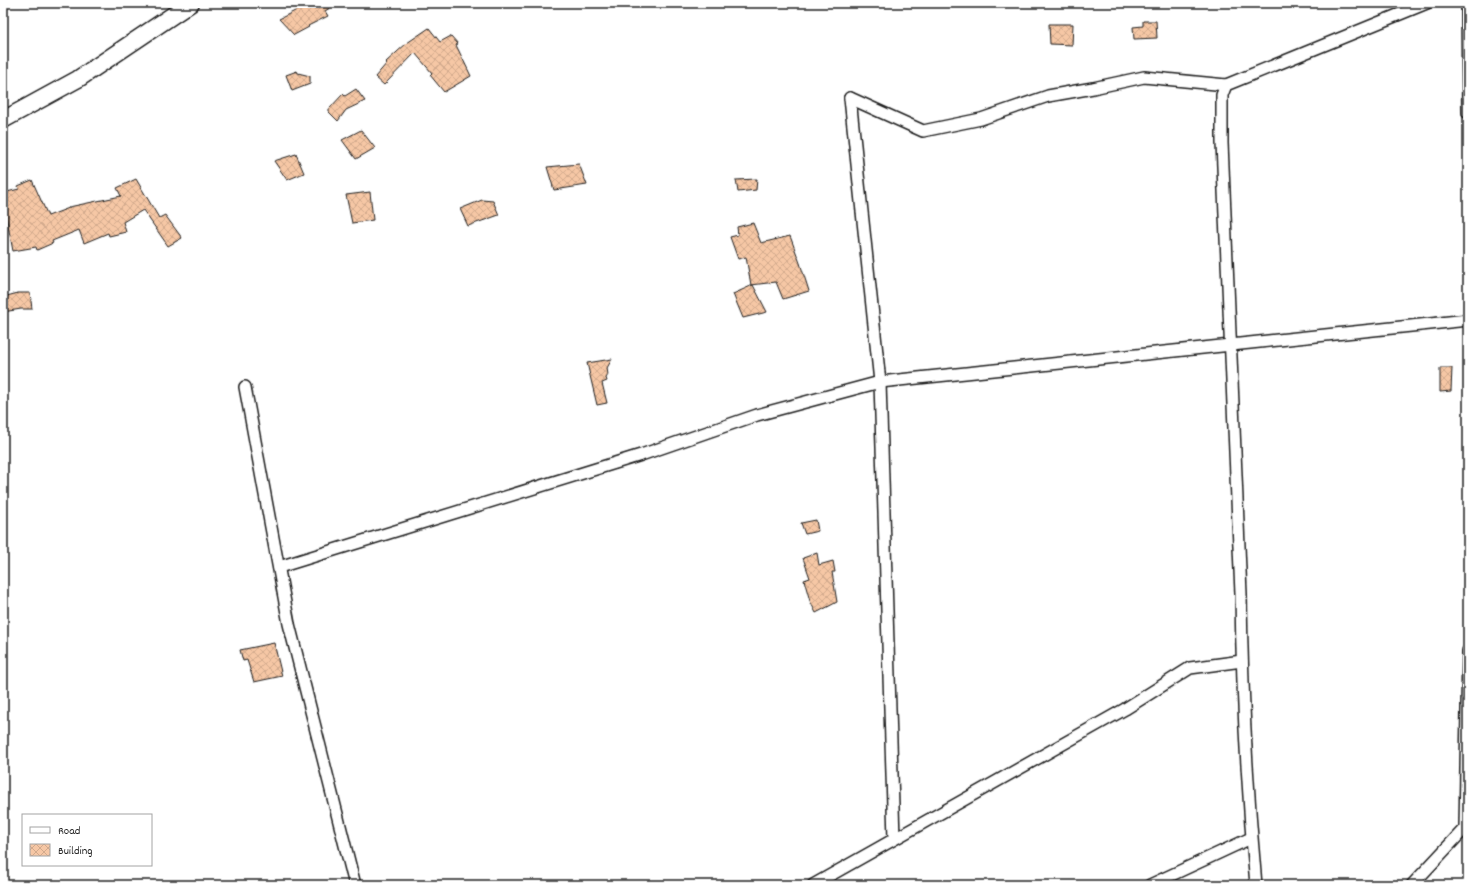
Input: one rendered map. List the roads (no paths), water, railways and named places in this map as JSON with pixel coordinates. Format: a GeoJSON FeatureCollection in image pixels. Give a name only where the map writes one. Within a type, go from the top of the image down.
{"type":"FeatureCollection","features":[{"type":"Feature","properties":{"kind":"main road"},"geometry":{"type":"LineString","coordinates":[[3,120],[78,79],[191,3]]}},
{"type":"Feature","properties":{"kind":"street"},"geometry":{"type":"LineString","coordinates":[[894,839],[880,382],[850,98],[923,131],[981,119],[1048,96],[1144,77],[1226,85],[1427,3]]}},
{"type":"Feature","properties":{"kind":"street"},"geometry":{"type":"LineString","coordinates":[[1467,3],[1468,113]]}},
{"type":"Feature","properties":{"kind":"street"},"geometry":{"type":"LineString","coordinates":[[1226,85],[1222,95],[1222,143],[1241,594],[1242,661],[1251,838],[1256,885]]}},
{"type":"Feature","properties":{"kind":"street"},"geometry":{"type":"LineString","coordinates":[[279,567],[633,457],[757,415],[880,382],[1468,320]]}},
{"type":"Feature","properties":{"kind":"street"},"geometry":{"type":"LineString","coordinates":[[245,386],[289,624],[355,885]]}},
{"type":"Feature","properties":{"kind":"street"},"geometry":{"type":"LineString","coordinates":[[1412,885],[1467,826],[1468,650]]}},
{"type":"Feature","properties":{"kind":"street"},"geometry":{"type":"LineString","coordinates":[[813,885],[1125,709],[1190,668],[1242,661]]}},
{"type":"Feature","properties":{"kind":"street"},"geometry":{"type":"LineString","coordinates":[[1150,885],[1251,838]]}}]}
